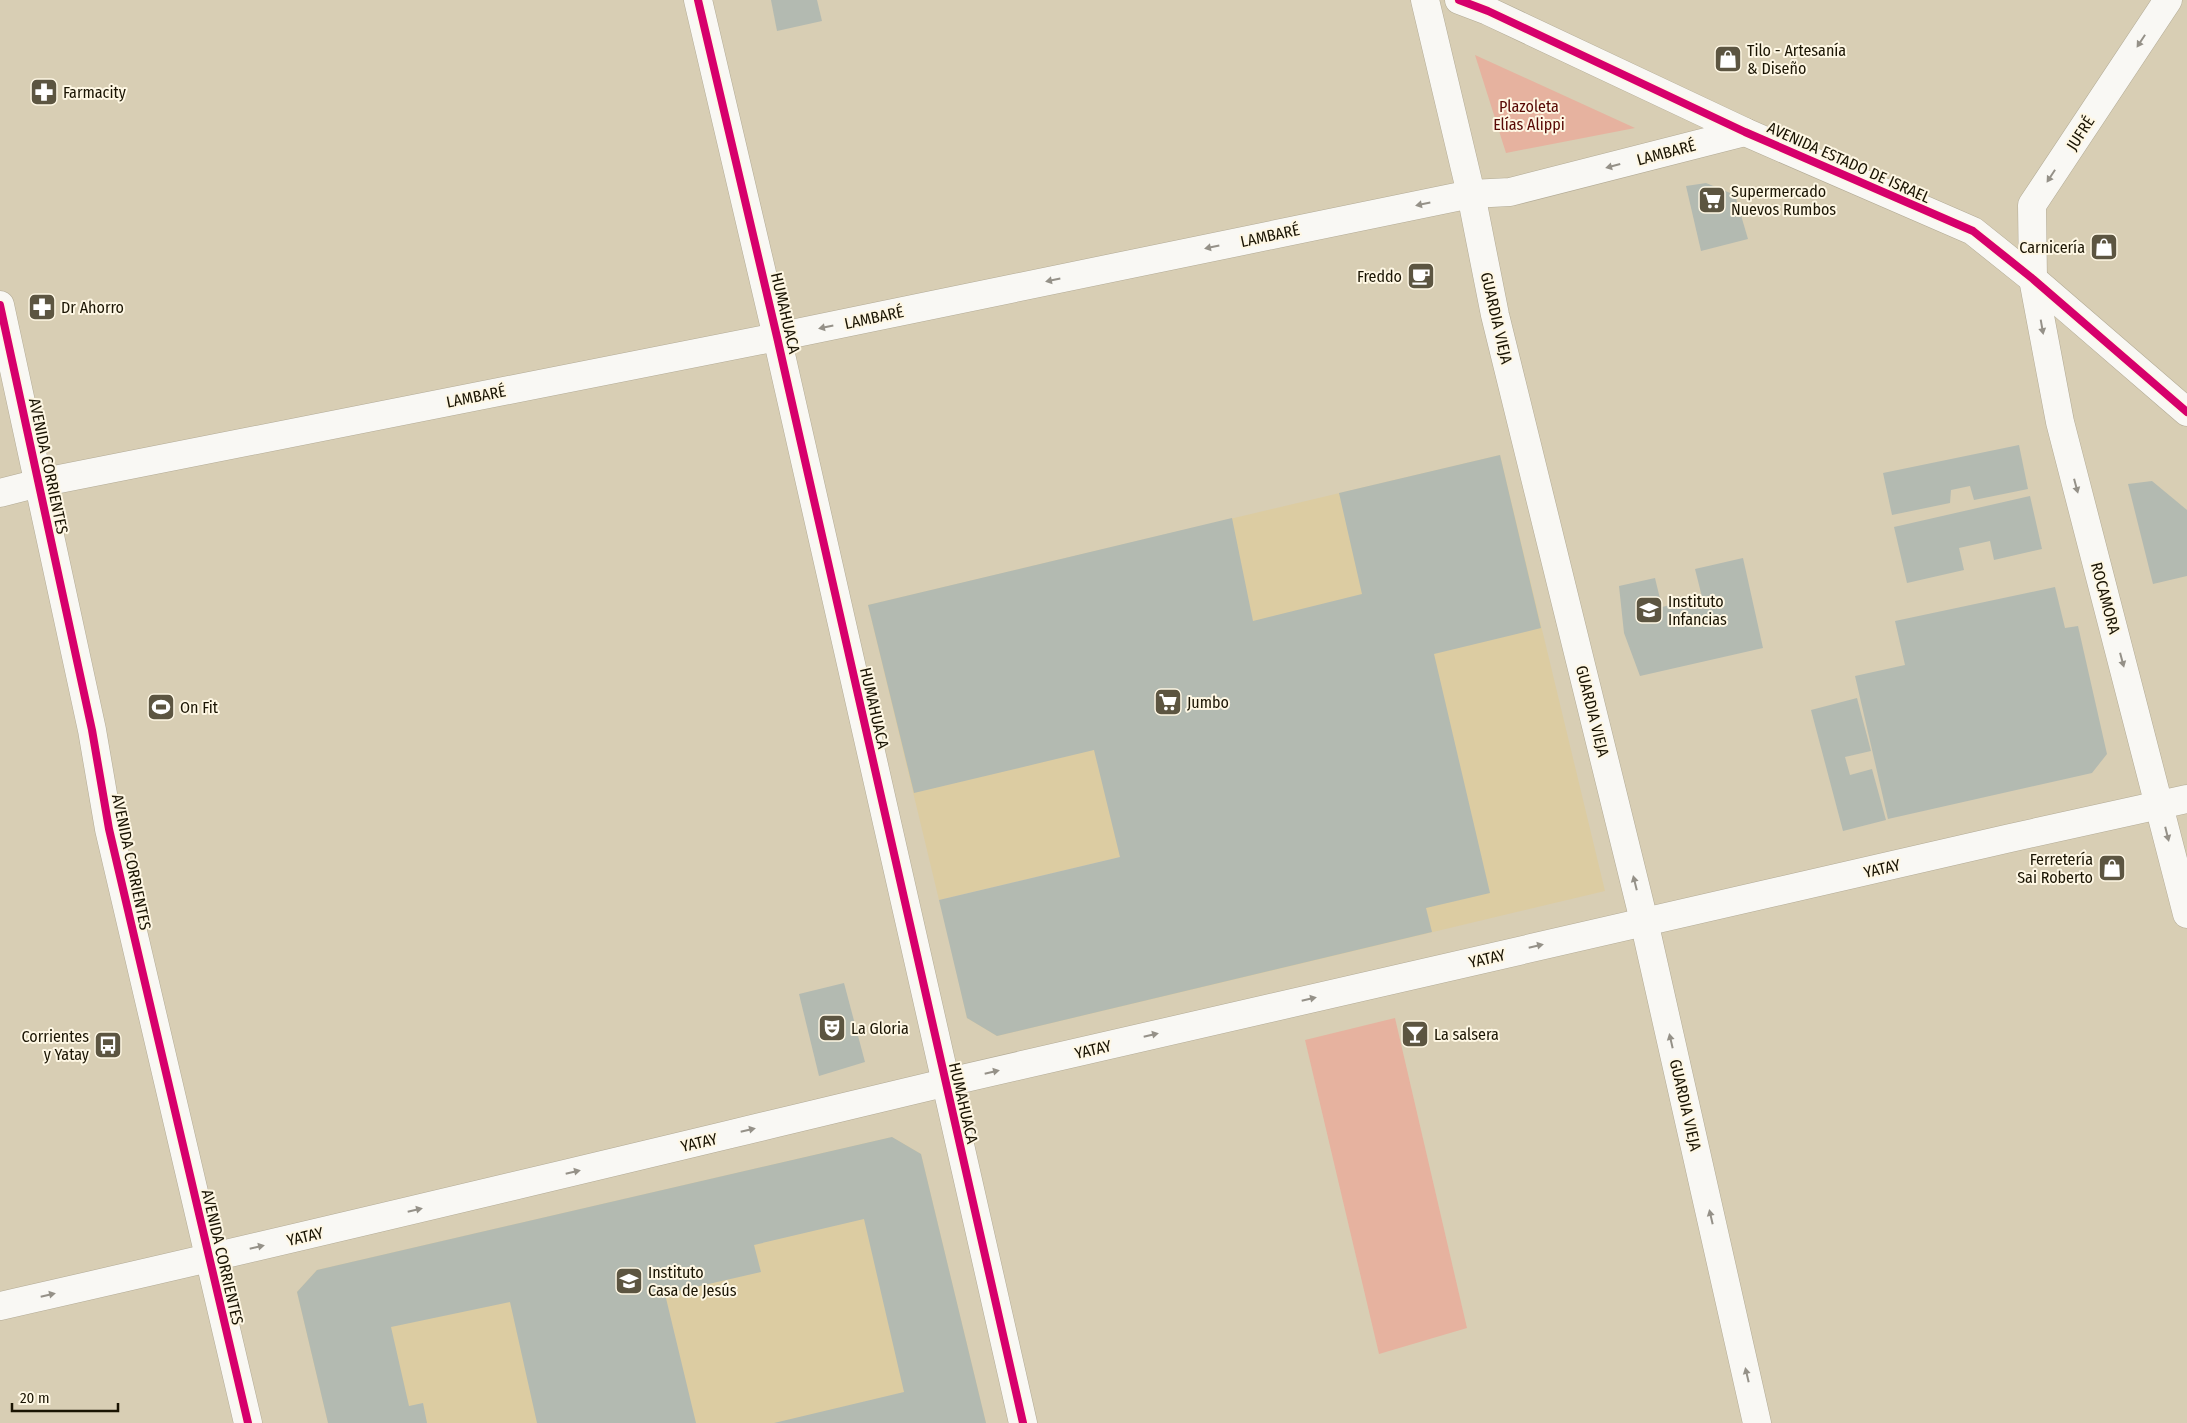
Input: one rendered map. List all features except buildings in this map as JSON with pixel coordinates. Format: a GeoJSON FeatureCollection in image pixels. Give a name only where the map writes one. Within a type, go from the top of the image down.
{"type":"FeatureCollection","features":[{"type":"Feature","properties":{"kind":"street","name":"HUMAHUACA"},"geometry":{"type":"LineString","coordinates":[[698,0],[777,337],[1023,1423]]}},
{"type":"Feature","properties":{"kind":"street","name":"GUARDIA VIEJA"},"geometry":{"type":"LineString","coordinates":[[1425,0],[1471,194],[1495,315],[1644,921],[1757,1423]]}},
{"type":"Feature","properties":{"kind":"street","name":"AVENIDA ESTADO DE ISRAEL"},"geometry":{"type":"LineString","coordinates":[[1459,0],[1488,11],[1745,132],[1973,231],[2034,279],[2187,412]]}},
{"type":"Feature","properties":{"kind":"street","name":"JUFRÉ"},"geometry":{"type":"LineString","coordinates":[[2034,279],[2032,205],[2168,0]]}},
{"type":"Feature","properties":{"kind":"street","name":"LAMBARÉ"},"geometry":{"type":"LineString","coordinates":[[0,493],[39,483],[777,337],[1471,194],[1510,192],[1745,132]]}},
{"type":"Feature","properties":{"kind":"street","name":"ROCAMORA"},"geometry":{"type":"LineString","coordinates":[[2034,279],[2060,422],[2187,914]]}},
{"type":"Feature","properties":{"kind":"street","name":"AVENIDA CORRIENTES"},"geometry":{"type":"LineString","coordinates":[[0,305],[92,730],[109,829],[248,1423]]}},
{"type":"Feature","properties":{"kind":"street","name":"YATAY"},"geometry":{"type":"LineString","coordinates":[[0,1306],[945,1083],[1644,921],[2187,799]]}},
{"type":"Feature","properties":{"kind":"shaded area","name":"Jumbo"},"geometry":{"type":"Polygon","coordinates":[[[1500,455],[1605,891],[997,1036],[967,1018],[954,961],[1120,857],[939,900],[868,605],[1500,455]]]}},
{"type":"Feature","properties":{"kind":"shaded area","name":"Instituto Casa de Jesús"},"geometry":{"type":"Polygon","coordinates":[[[892,1137],[921,1154],[986,1423],[328,1423],[297,1292],[317,1270],[892,1137]]]}},
{"type":"Feature","properties":{"kind":"green space","name":"Plazoleta Elías Alippi"},"geometry":{"type":"Polygon","coordinates":[[[1475,55],[1635,128],[1506,153],[1475,55]]]}},
{"type":"Feature","properties":{"kind":"green space"},"geometry":{"type":"Polygon","coordinates":[[[1395,1018],[1467,1328],[1379,1354],[1305,1040],[1395,1018]]]}},
{"type":"Feature","properties":{"kind":"cycle path"},"geometry":{"type":"LineString","coordinates":[[698,0],[777,337],[1023,1423]]}},
{"type":"Feature","properties":{"kind":"cycle path"},"geometry":{"type":"LineString","coordinates":[[1459,0],[1488,11],[1745,132],[1973,231],[2033,279],[2187,412]]}},
{"type":"Feature","properties":{"kind":"cycle path"},"geometry":{"type":"LineString","coordinates":[[0,305],[92,730],[109,829],[248,1423]]}},
{"type":"Feature","properties":{"kind":"place","name":"Tilo - Artesanía & Diseño"},"geometry":{"type":"Point","coordinates":[1728,59]}},
{"type":"Feature","properties":{"kind":"place","name":"Farmacity"},"geometry":{"type":"Point","coordinates":[44,92]}},
{"type":"Feature","properties":{"kind":"place","name":"Supermercado Nuevos Rumbos"},"geometry":{"type":"Point","coordinates":[1712,200]}},
{"type":"Feature","properties":{"kind":"place","name":"Carnicería"},"geometry":{"type":"Point","coordinates":[2104,247]}},
{"type":"Feature","properties":{"kind":"place","name":"Freddo"},"geometry":{"type":"Point","coordinates":[1421,276]}},
{"type":"Feature","properties":{"kind":"place","name":"Dr Ahorro"},"geometry":{"type":"Point","coordinates":[42,307]}},
{"type":"Feature","properties":{"kind":"place","name":"Instituto Infancias"},"geometry":{"type":"Point","coordinates":[1649,610]}},
{"type":"Feature","properties":{"kind":"place","name":"Jumbo"},"geometry":{"type":"Point","coordinates":[1168,702]}},
{"type":"Feature","properties":{"kind":"place","name":"On Fit"},"geometry":{"type":"Point","coordinates":[161,707]}},
{"type":"Feature","properties":{"kind":"place","name":"Ferretería Sai Roberto"},"geometry":{"type":"Point","coordinates":[2112,868]}},
{"type":"Feature","properties":{"kind":"place","name":"La Gloria"},"geometry":{"type":"Point","coordinates":[832,1028]}},
{"type":"Feature","properties":{"kind":"place","name":"La salsera"},"geometry":{"type":"Point","coordinates":[1415,1034]}},
{"type":"Feature","properties":{"kind":"place","name":"Corrientes y Yatay"},"geometry":{"type":"Point","coordinates":[108,1045]}},
{"type":"Feature","properties":{"kind":"place","name":"Instituto Casa de Jesús"},"geometry":{"type":"Point","coordinates":[629,1281]}}]}
